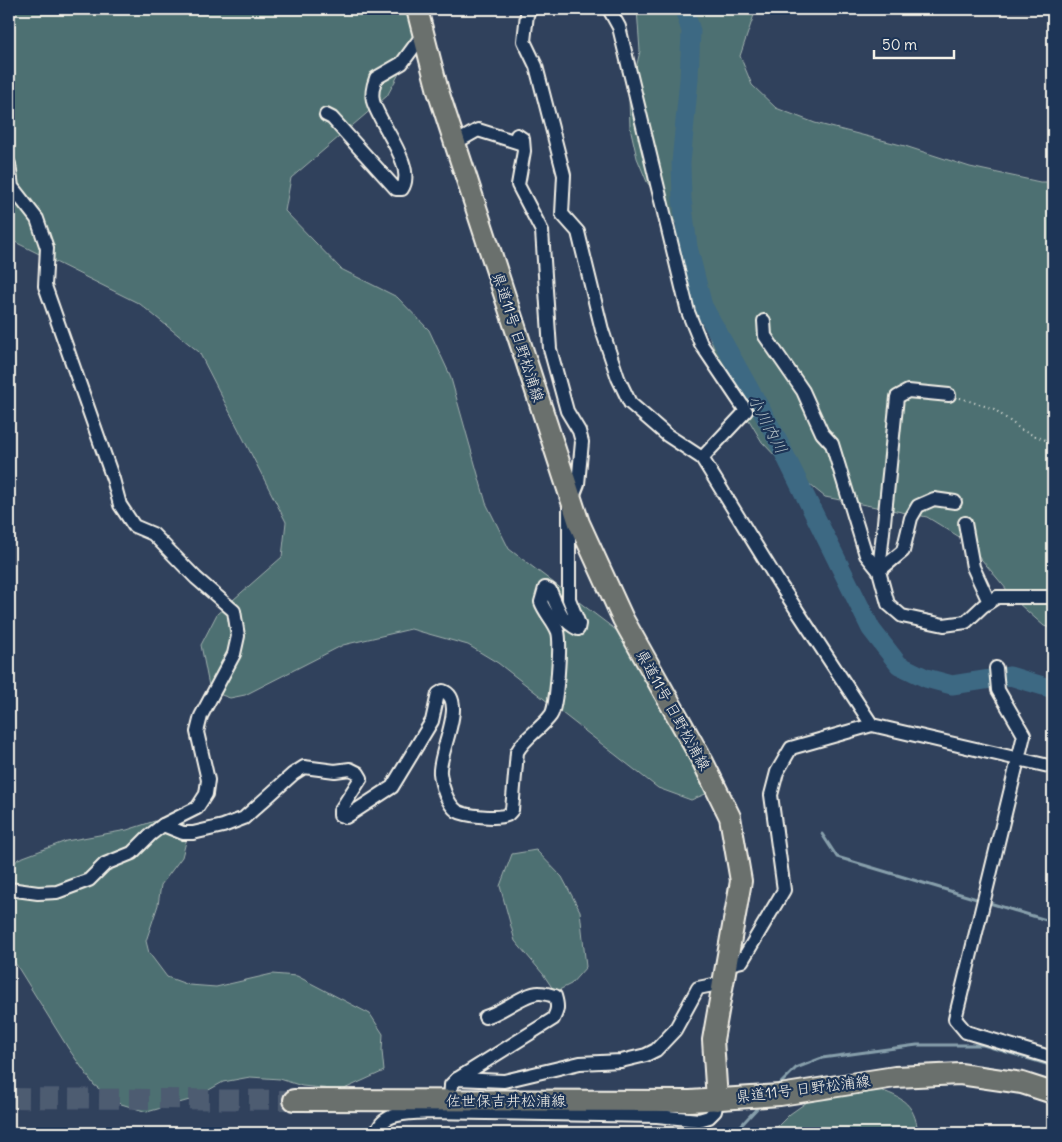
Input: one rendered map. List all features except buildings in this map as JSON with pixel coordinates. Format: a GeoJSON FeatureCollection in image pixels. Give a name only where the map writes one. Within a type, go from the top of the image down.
{"type":"FeatureCollection","features":[{"type":"Feature","properties":{"kind":"main road","name":"県道11号 日野松浦線"},"geometry":{"type":"LineString","coordinates":[[417,9],[455,143],[579,523],[623,619],[703,762],[730,817],[741,881],[713,1040],[717,1100],[780,1095],[895,1077],[960,1074],[1022,1083],[1053,1093]]}},
{"type":"Feature","properties":{"kind":"main road","name":"佐世保吉井松浦線"},"geometry":{"type":"LineString","coordinates":[[294,1100],[450,1102],[717,1100]]}},
{"type":"Feature","properties":{"kind":"street"},"geometry":{"type":"LineString","coordinates":[[531,9],[527,14],[524,41],[536,66],[564,175],[562,214],[578,232],[602,330],[618,378],[630,403],[667,435],[702,458],[779,583],[872,725]]}},
{"type":"Feature","properties":{"kind":"street"},"geometry":{"type":"LineString","coordinates":[[609,9],[619,26],[688,312],[701,344],[746,410],[702,458]]}},
{"type":"Feature","properties":{"kind":"street"},"geometry":{"type":"LineString","coordinates":[[326,115],[332,118],[396,189],[402,189],[405,185],[401,158],[372,101],[372,90],[376,78],[402,63],[424,33]]}},
{"type":"Feature","properties":{"kind":"street"},"geometry":{"type":"LineString","coordinates":[[163,825],[183,833],[192,833],[223,826],[244,818],[293,774],[304,767],[335,771],[350,770],[358,773],[362,778],[340,810],[340,815],[346,816],[392,787],[432,721],[438,694],[443,691],[449,694],[453,700],[453,711],[440,769],[442,782],[449,800],[457,810],[467,814],[486,817],[507,816],[512,810],[517,752],[522,744],[554,711],[557,693],[558,633],[541,602],[544,588],[550,590],[560,614],[570,626],[578,629],[579,624],[569,599],[569,507],[578,484],[582,442],[579,431],[567,411],[550,349],[542,232],[518,185],[520,139],[478,130],[455,143]]}},
{"type":"Feature","properties":{"kind":"street"},"geometry":{"type":"LineString","coordinates":[[9,164],[12,187],[37,219],[47,248],[45,286],[113,479],[120,505],[134,526],[153,534],[196,578],[234,611],[238,636],[234,654],[201,716],[197,732],[208,780],[206,794],[197,808],[163,825],[150,835],[132,854],[105,864],[89,880],[57,892],[38,893],[9,889]]}},
{"type":"Feature","properties":{"kind":"street"},"geometry":{"type":"LineString","coordinates":[[764,321],[765,336],[803,391],[822,433],[832,444],[866,555],[879,571]]}},
{"type":"Feature","properties":{"kind":"street"},"geometry":{"type":"LineString","coordinates":[[949,395],[908,391],[897,397],[879,571],[888,604],[902,616],[944,625],[966,622],[997,597],[1053,597]]}},
{"type":"Feature","properties":{"kind":"street"},"geometry":{"type":"LineString","coordinates":[[879,571],[903,551],[911,518],[918,506],[934,499],[956,502]]}},
{"type":"Feature","properties":{"kind":"street"},"geometry":{"type":"LineString","coordinates":[[966,523],[972,567],[989,602]]}},
{"type":"Feature","properties":{"kind":"street"},"geometry":{"type":"LineString","coordinates":[[996,668],[998,690],[1024,735],[955,1020],[966,1032],[1053,1058]]}},
{"type":"Feature","properties":{"kind":"street"},"geometry":{"type":"LineString","coordinates":[[457,1079],[504,1081],[580,1063],[621,1061],[646,1055],[656,1050],[675,1030],[698,988],[724,974],[742,961],[784,890],[771,795],[777,772],[791,748],[872,725],[1053,767]]}},
{"type":"Feature","properties":{"kind":"street"},"geometry":{"type":"LineString","coordinates":[[450,1102],[451,1085],[457,1079],[552,1018],[557,1011],[558,1005],[555,996],[539,992],[529,995],[498,1014],[485,1017]]}},
{"type":"Feature","properties":{"kind":"street"},"geometry":{"type":"LineString","coordinates":[[377,1133],[385,1120],[395,1115],[427,1112],[658,1116],[699,1120],[709,1118],[715,1111],[717,1100]]}},
{"type":"Feature","properties":{"kind":"path"},"geometry":{"type":"LineString","coordinates":[[949,395],[994,409],[1023,431],[1053,443]]}},
{"type":"Feature","properties":{"kind":"green space"},"geometry":{"type":"Polygon","coordinates":[[[9,9],[416,9],[417,40],[387,96],[291,178],[285,211],[341,269],[397,297],[429,330],[450,375],[486,503],[509,549],[641,649],[708,793],[691,800],[658,788],[498,663],[468,645],[411,629],[343,645],[245,695],[230,698],[210,691],[201,645],[217,614],[282,557],[286,522],[199,352],[140,304],[9,239],[9,9]]]}},
{"type":"Feature","properties":{"kind":"green space"},"geometry":{"type":"Polygon","coordinates":[[[637,9],[756,9],[740,56],[752,85],[776,108],[815,123],[905,146],[970,167],[1040,182],[1053,182],[1053,629],[1044,626],[1018,603],[966,541],[927,517],[825,497],[779,460],[762,442],[728,385],[717,358],[708,332],[705,283],[692,246],[647,182],[637,158],[630,127],[629,99],[640,51],[637,9]]]}},
{"type":"Feature","properties":{"kind":"green space"},"geometry":{"type":"Polygon","coordinates":[[[164,818],[182,819],[188,834],[182,857],[161,885],[158,905],[146,941],[149,953],[167,977],[189,985],[216,987],[272,974],[297,976],[370,1014],[383,1034],[384,1071],[342,1090],[302,1086],[280,1079],[250,1077],[223,1082],[193,1099],[147,1112],[118,1103],[94,1085],[68,1048],[9,953],[9,871],[18,859],[66,841],[127,830],[164,818]]]}},
{"type":"Feature","properties":{"kind":"green space"},"geometry":{"type":"Polygon","coordinates":[[[536,850],[562,877],[580,911],[586,967],[571,984],[555,992],[543,974],[515,941],[500,886],[512,854],[536,850]]]}},
{"type":"Feature","properties":{"kind":"green space"},"geometry":{"type":"Polygon","coordinates":[[[871,1087],[890,1093],[904,1101],[913,1114],[918,1133],[771,1133],[790,1114],[817,1095],[871,1087]]]}},
{"type":"Feature","properties":{"kind":"waterway","name":"小川内川"},"geometry":{"type":"LineString","coordinates":[[684,9],[691,31],[689,79],[681,163],[682,199],[688,247],[703,306],[774,433],[871,629],[899,665],[926,678],[952,685],[1010,676],[1053,689]]}},
{"type":"Feature","properties":{"kind":"waterway"},"geometry":{"type":"LineString","coordinates":[[822,834],[837,857],[980,900]]}},
{"type":"Feature","properties":{"kind":"waterway"},"geometry":{"type":"LineString","coordinates":[[986,902],[1053,922]]}},
{"type":"Feature","properties":{"kind":"waterway"},"geometry":{"type":"LineString","coordinates":[[777,1087],[796,1068],[822,1058],[917,1045],[983,1045],[1053,1066]]}},
{"type":"Feature","properties":{"kind":"waterway"},"geometry":{"type":"LineString","coordinates":[[734,1133],[761,1104]]}},
{"type":"Feature","properties":{"kind":"tunnel"},"geometry":{"type":"LineString","coordinates":[[9,1098],[294,1100]]}}]}
